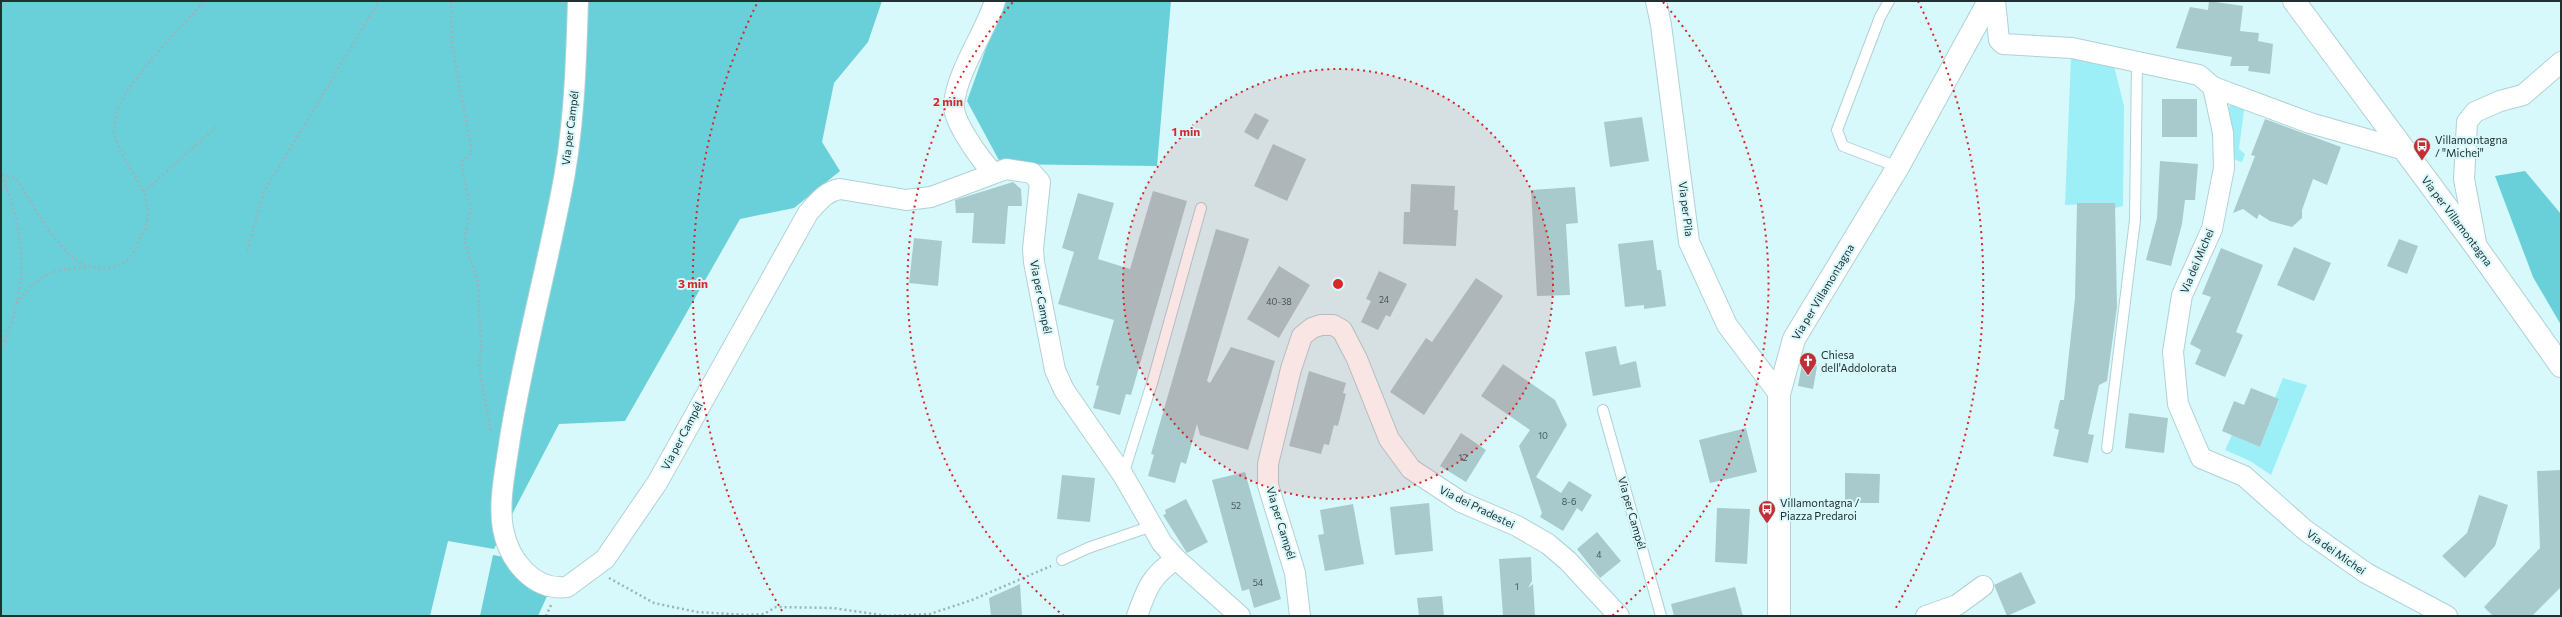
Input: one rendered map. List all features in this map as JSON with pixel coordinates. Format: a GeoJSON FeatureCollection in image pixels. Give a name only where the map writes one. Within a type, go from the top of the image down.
{"type":"FeatureCollection","features":[{"type":"Feature","properties":{"kind":"street","name":"Via per Campél"},"geometry":{"type":"LineString","coordinates":[[578,1],[571,134],[560,200],[520,378],[504,473],[503,528],[514,559],[523,571],[545,585],[567,587],[594,569],[622,538],[656,484],[808,213],[824,196],[833,190],[840,189],[906,200],[931,197],[1006,169],[1032,173],[1040,182],[1033,256],[1055,370],[1074,407],[1102,442],[1123,475],[1162,543],[1176,559],[1240,616]]}},
{"type":"Feature","properties":{"kind":"street"},"geometry":{"type":"LineString","coordinates":[[992,173],[976,155],[961,126],[954,105],[959,85],[994,1]]}},
{"type":"Feature","properties":{"kind":"street","name":"Via per Pila"},"geometry":{"type":"LineString","coordinates":[[1656,1],[1661,25],[1690,242],[1727,325],[1779,394]]}},
{"type":"Feature","properties":{"kind":"street","name":"Via per Villamontagna"},"geometry":{"type":"LineString","coordinates":[[1779,616],[1779,394],[1794,339],[1898,167],[1989,1]]}},
{"type":"Feature","properties":{"kind":"street"},"geometry":{"type":"LineString","coordinates":[[1995,1],[1999,40],[2003,44],[2072,48],[2199,75],[2213,87],[2310,123],[2405,150]]}},
{"type":"Feature","properties":{"kind":"street","name":"Via per Villamontagna"},"geometry":{"type":"LineString","coordinates":[[2294,1],[2477,248],[2561,366]]}},
{"type":"Feature","properties":{"kind":"street"},"geometry":{"type":"LineString","coordinates":[[2477,248],[2464,179],[2467,122],[2475,112],[2500,101],[2523,95],[2561,62]]}},
{"type":"Feature","properties":{"kind":"street","name":"Via dei Michei"},"geometry":{"type":"LineString","coordinates":[[2213,87],[2223,133],[2224,168],[2212,229],[2182,295],[2173,352],[2178,404],[2201,458],[2244,476],[2305,530],[2366,573],[2447,616]]}},
{"type":"Feature","properties":{"kind":"street","name":"Via per Campél"},"geometry":{"type":"LineString","coordinates":[[1300,616],[1295,573],[1268,485],[1268,464],[1291,369],[1302,336],[1312,328],[1321,324]]}},
{"type":"Feature","properties":{"kind":"street","name":"Via dei Pradestei"},"geometry":{"type":"LineString","coordinates":[[1321,324],[1333,325],[1342,330],[1357,359],[1389,439],[1412,469],[1461,502],[1511,523],[1548,544],[1568,560],[1619,616]]}},
{"type":"Feature","properties":{"kind":"street"},"geometry":{"type":"LineString","coordinates":[[1137,616],[1148,586],[1159,571],[1176,559]]}},
{"type":"Feature","properties":{"kind":"street"},"geometry":{"type":"LineString","coordinates":[[1926,616],[1957,605],[1983,586]]}},
{"type":"Feature","properties":{"kind":"lane"},"geometry":{"type":"LineString","coordinates":[[1889,1],[1880,17],[1837,130],[1843,146],[1898,167]]}},
{"type":"Feature","properties":{"kind":"lane"},"geometry":{"type":"LineString","coordinates":[[2107,448],[2135,220],[2137,61]]}},
{"type":"Feature","properties":{"kind":"lane"},"geometry":{"type":"LineString","coordinates":[[1123,475],[1160,357],[1201,208]]}},
{"type":"Feature","properties":{"kind":"lane","name":"Via per Campél"},"geometry":{"type":"LineString","coordinates":[[1603,410],[1661,616]]}},
{"type":"Feature","properties":{"kind":"lane"},"geometry":{"type":"LineString","coordinates":[[1062,560],[1088,548],[1152,526]]}},
{"type":"Feature","properties":{"kind":"path"},"geometry":{"type":"LineString","coordinates":[[16,304],[39,280],[52,271],[108,268],[125,264],[136,249],[147,220],[144,192],[116,140],[114,127],[119,108],[129,89],[147,66],[204,1]]}},
{"type":"Feature","properties":{"kind":"path"},"geometry":{"type":"LineString","coordinates":[[247,251],[264,192],[378,1]]}},
{"type":"Feature","properties":{"kind":"path"},"geometry":{"type":"LineString","coordinates":[[451,1],[452,45],[472,153],[462,162],[471,209],[464,240],[478,281],[481,349],[480,367],[487,421],[492,436]]}},
{"type":"Feature","properties":{"kind":"path"},"geometry":{"type":"LineString","coordinates":[[144,192],[217,126]]}},
{"type":"Feature","properties":{"kind":"path"},"geometry":{"type":"LineString","coordinates":[[1,174],[15,178],[29,196],[44,225],[72,257],[89,268]]}},
{"type":"Feature","properties":{"kind":"path"},"geometry":{"type":"LineString","coordinates":[[1,174],[22,240],[21,283],[9,332],[1,346]]}},
{"type":"Feature","properties":{"kind":"path"},"geometry":{"type":"LineString","coordinates":[[594,569],[654,603],[697,612],[747,615],[764,614],[776,607],[833,608],[888,616],[930,614],[1012,584],[1062,560]]}},
{"type":"Feature","properties":{"kind":"shaded area"},"geometry":{"type":"Polygon","coordinates":[[[1,1],[882,1],[868,42],[834,83],[822,142],[840,171],[794,208],[740,219],[625,421],[559,424],[494,549],[448,541],[430,616],[1,616],[1,1]]]}},
{"type":"Feature","properties":{"kind":"shaded area"},"geometry":{"type":"Polygon","coordinates":[[[1003,1],[1171,1],[1157,166],[1001,164],[967,101],[1003,1]]]}},
{"type":"Feature","properties":{"kind":"shaded area"},"geometry":{"type":"Polygon","coordinates":[[[2071,56],[2113,62],[2124,106],[2123,206],[2115,208],[2115,203],[2065,205],[2071,56]]]}},
{"type":"Feature","properties":{"kind":"shaded area"},"geometry":{"type":"Polygon","coordinates":[[[2245,103],[2239,149],[2245,154],[2242,162],[2233,159],[2233,140],[2227,110],[2231,104],[2245,103]]]}},
{"type":"Feature","properties":{"kind":"shaded area"},"geometry":{"type":"Polygon","coordinates":[[[2525,171],[2561,214],[2561,325],[2533,277],[2495,176],[2525,171]]]}},
{"type":"Feature","properties":{"kind":"shaded area"},"geometry":{"type":"Polygon","coordinates":[[[2283,378],[2307,385],[2271,475],[2250,461],[2225,450],[2232,435],[2260,447],[2279,400],[2275,398],[2283,378]]]}},
{"type":"Feature","properties":{"kind":"shaded area"},"geometry":{"type":"Polygon","coordinates":[[[493,555],[504,557],[511,571],[516,576],[534,588],[548,594],[538,616],[480,616],[493,555]]]}},
{"type":"Feature","properties":{"kind":"building"},"geometry":{"type":"Polygon","coordinates":[[[2209,1],[2243,6],[2240,31],[2259,33],[2258,41],[2273,44],[2270,74],[2248,71],[2249,66],[2230,66],[2232,57],[2176,48],[2190,7],[2208,10],[2209,1]]]}},
{"type":"Feature","properties":{"kind":"building"},"geometry":{"type":"Polygon","coordinates":[[[2162,99],[2197,99],[2197,137],[2162,137],[2162,99]]]}},
{"type":"Feature","properties":{"kind":"building"},"geometry":{"type":"Polygon","coordinates":[[[1255,113],[1269,120],[1258,140],[1244,132],[1255,113]]]}},
{"type":"Feature","properties":{"kind":"building"},"geometry":{"type":"Polygon","coordinates":[[[1642,117],[1649,161],[1610,167],[1604,122],[1642,117]]]}},
{"type":"Feature","properties":{"kind":"building"},"geometry":{"type":"Polygon","coordinates":[[[2265,119],[2341,147],[2327,185],[2313,179],[2302,210],[2302,218],[2292,227],[2270,221],[2259,214],[2257,219],[2243,209],[2233,213],[2255,156],[2251,155],[2265,119]]]}},
{"type":"Feature","properties":{"kind":"building"},"geometry":{"type":"Polygon","coordinates":[[[1273,144],[1306,159],[1287,201],[1254,186],[1273,144]]]}},
{"type":"Feature","properties":{"kind":"building"},"geometry":{"type":"Polygon","coordinates":[[[2160,161],[2198,164],[2195,200],[2185,200],[2182,224],[2171,266],[2146,260],[2157,218],[2160,161]]]}},
{"type":"Feature","properties":{"kind":"building"},"geometry":{"type":"Polygon","coordinates":[[[1013,182],[1021,189],[1022,206],[1008,206],[1005,244],[972,243],[974,213],[956,213],[955,200],[1013,182]]]}},
{"type":"Feature","properties":{"kind":"building"},"geometry":{"type":"Polygon","coordinates":[[[1411,184],[1455,186],[1454,210],[1458,210],[1456,246],[1403,244],[1404,212],[1410,212],[1411,184]]]}},
{"type":"Feature","properties":{"kind":"building"},"geometry":{"type":"Polygon","coordinates":[[[1575,187],[1578,223],[1566,224],[1570,295],[1537,296],[1531,190],[1575,187]]]}},
{"type":"Feature","properties":{"kind":"building"},"geometry":{"type":"Polygon","coordinates":[[[1153,191],[1187,201],[1131,395],[1126,394],[1120,415],[1093,408],[1099,386],[1096,385],[1114,320],[1058,304],[1074,252],[1062,248],[1078,193],[1114,203],[1098,259],[1130,269],[1153,191]]]}},
{"type":"Feature","properties":{"kind":"building"},"geometry":{"type":"Polygon","coordinates":[[[2077,203],[2115,203],[2117,307],[2107,381],[2099,385],[2088,434],[2094,435],[2088,463],[2053,456],[2059,430],[2054,428],[2060,400],[2064,400],[2075,298],[2077,203]]]}},
{"type":"Feature","properties":{"kind":"building"},"geometry":{"type":"Polygon","coordinates":[[[1216,229],[1249,239],[1207,381],[1210,383],[1231,347],[1275,361],[1248,450],[1200,435],[1197,424],[1186,464],[1181,462],[1175,483],[1148,476],[1154,455],[1151,454],[1216,229]]]}},
{"type":"Feature","properties":{"kind":"building"},"geometry":{"type":"Polygon","coordinates":[[[914,238],[942,241],[938,286],[909,283],[914,238]]]}},
{"type":"Feature","properties":{"kind":"building"},"geometry":{"type":"Polygon","coordinates":[[[2399,239],[2418,246],[2407,274],[2387,266],[2399,239]]]}},
{"type":"Feature","properties":{"kind":"building"},"geometry":{"type":"Polygon","coordinates":[[[1653,240],[1657,270],[1661,270],[1666,306],[1644,309],[1644,305],[1625,307],[1618,244],[1653,240]]]}},
{"type":"Feature","properties":{"kind":"building"},"geometry":{"type":"Polygon","coordinates":[[[2294,247],[2331,263],[2314,301],[2277,285],[2294,247]]]}},
{"type":"Feature","properties":{"kind":"building"},"geometry":{"type":"Polygon","coordinates":[[[2221,248],[2263,265],[2236,332],[2243,335],[2225,377],[2195,364],[2201,350],[2190,344],[2211,297],[2202,294],[2221,248]]]}},
{"type":"Feature","properties":{"kind":"building"},"geometry":{"type":"Polygon","coordinates":[[[1279,266],[1310,285],[1279,338],[1247,319],[1279,266]]]}},
{"type":"Feature","properties":{"kind":"building"},"geometry":{"type":"Polygon","coordinates":[[[1379,271],[1407,284],[1390,317],[1386,315],[1378,330],[1361,322],[1371,301],[1366,299],[1379,271]]]}},
{"type":"Feature","properties":{"kind":"building"},"geometry":{"type":"Polygon","coordinates":[[[1476,278],[1503,296],[1424,415],[1390,392],[1426,338],[1432,342],[1476,278]]]}},
{"type":"Feature","properties":{"kind":"building"},"geometry":{"type":"Polygon","coordinates":[[[1616,346],[1620,365],[1636,361],[1641,387],[1593,396],[1585,352],[1616,346]]]}},
{"type":"Feature","properties":{"kind":"building","name":"Chiesa dell'Addolorata"},"geometry":{"type":"Polygon","coordinates":[[[1806,359],[1814,361],[1817,367],[1813,389],[1798,386],[1802,364],[1806,359]]]}},
{"type":"Feature","properties":{"kind":"building"},"geometry":{"type":"Polygon","coordinates":[[[1503,364],[1555,400],[1567,425],[1536,477],[1561,493],[1569,481],[1592,495],[1582,512],[1577,508],[1563,531],[1540,517],[1542,513],[1519,446],[1530,430],[1481,396],[1503,364]]]}},
{"type":"Feature","properties":{"kind":"building"},"geometry":{"type":"Polygon","coordinates":[[[1309,371],[1346,383],[1343,393],[1346,394],[1338,426],[1334,425],[1329,445],[1324,444],[1321,454],[1289,446],[1309,371]]]}},
{"type":"Feature","properties":{"kind":"building"},"geometry":{"type":"Polygon","coordinates":[[[2251,388],[2279,399],[2260,447],[2222,431],[2234,401],[2244,405],[2251,388]]]}},
{"type":"Feature","properties":{"kind":"building"},"geometry":{"type":"Polygon","coordinates":[[[2129,413],[2168,418],[2164,453],[2125,448],[2129,413]]]}},
{"type":"Feature","properties":{"kind":"building"},"geometry":{"type":"Polygon","coordinates":[[[1746,428],[1757,472],[1710,483],[1699,440],[1746,428]]]}},
{"type":"Feature","properties":{"kind":"building"},"geometry":{"type":"Polygon","coordinates":[[[1461,433],[1486,450],[1466,482],[1440,466],[1461,433]]]}},
{"type":"Feature","properties":{"kind":"building"},"geometry":{"type":"Polygon","coordinates":[[[2561,470],[2561,587],[2532,616],[2493,616],[2484,607],[2540,548],[2537,471],[2561,470]]]}},
{"type":"Feature","properties":{"kind":"building"},"geometry":{"type":"Polygon","coordinates":[[[1245,472],[1281,599],[1254,608],[1249,589],[1242,591],[1212,480],[1245,472]]]}},
{"type":"Feature","properties":{"kind":"building"},"geometry":{"type":"Polygon","coordinates":[[[1845,473],[1880,474],[1879,503],[1845,503],[1845,473]]]}},
{"type":"Feature","properties":{"kind":"building"},"geometry":{"type":"Polygon","coordinates":[[[1062,475],[1095,478],[1090,522],[1057,519],[1062,475]]]}},
{"type":"Feature","properties":{"kind":"building"},"geometry":{"type":"Polygon","coordinates":[[[2479,495],[2508,505],[2495,546],[2465,578],[2442,556],[2467,533],[2479,495]]]}},
{"type":"Feature","properties":{"kind":"building"},"geometry":{"type":"Polygon","coordinates":[[[1186,499],[1208,542],[1187,553],[1163,515],[1166,514],[1165,510],[1186,499]]]}},
{"type":"Feature","properties":{"kind":"building"},"geometry":{"type":"Polygon","coordinates":[[[1429,503],[1433,551],[1395,555],[1390,507],[1429,503]]]}},
{"type":"Feature","properties":{"kind":"building"},"geometry":{"type":"Polygon","coordinates":[[[1353,504],[1364,564],[1325,571],[1318,535],[1324,534],[1320,510],[1353,504]]]}},
{"type":"Feature","properties":{"kind":"building"},"geometry":{"type":"Polygon","coordinates":[[[1717,508],[1750,509],[1747,564],[1715,562],[1717,508]]]}},
{"type":"Feature","properties":{"kind":"building"},"geometry":{"type":"Polygon","coordinates":[[[1597,532],[1621,561],[1600,578],[1577,549],[1597,532]]]}},
{"type":"Feature","properties":{"kind":"building"},"geometry":{"type":"Polygon","coordinates":[[[1531,557],[1532,581],[1528,588],[1533,584],[1535,616],[1503,616],[1499,559],[1531,557]]]}},
{"type":"Feature","properties":{"kind":"building"},"geometry":{"type":"Polygon","coordinates":[[[2021,572],[2036,603],[2007,616],[1994,585],[2021,572]]]}},
{"type":"Feature","properties":{"kind":"building"},"geometry":{"type":"Polygon","coordinates":[[[1020,584],[1022,616],[991,616],[989,598],[1020,584]]]}},
{"type":"Feature","properties":{"kind":"building"},"geometry":{"type":"Polygon","coordinates":[[[1735,587],[1743,616],[1674,616],[1671,604],[1735,587]]]}},
{"type":"Feature","properties":{"kind":"building"},"geometry":{"type":"Polygon","coordinates":[[[1442,596],[1444,616],[1419,616],[1417,598],[1442,596]]]}},
{"type":"Feature","properties":{"kind":"place","name":"Villamontagna / \"Michei\""},"geometry":{"type":"Point","coordinates":[2422,161]}},
{"type":"Feature","properties":{"kind":"place","name":"Chiesa dell'Addolorata"},"geometry":{"type":"Point","coordinates":[1808,376]}},
{"type":"Feature","properties":{"kind":"place","name":"Villamontagna / Piazza Predaroi"},"geometry":{"type":"Point","coordinates":[1767,524]}}]}
